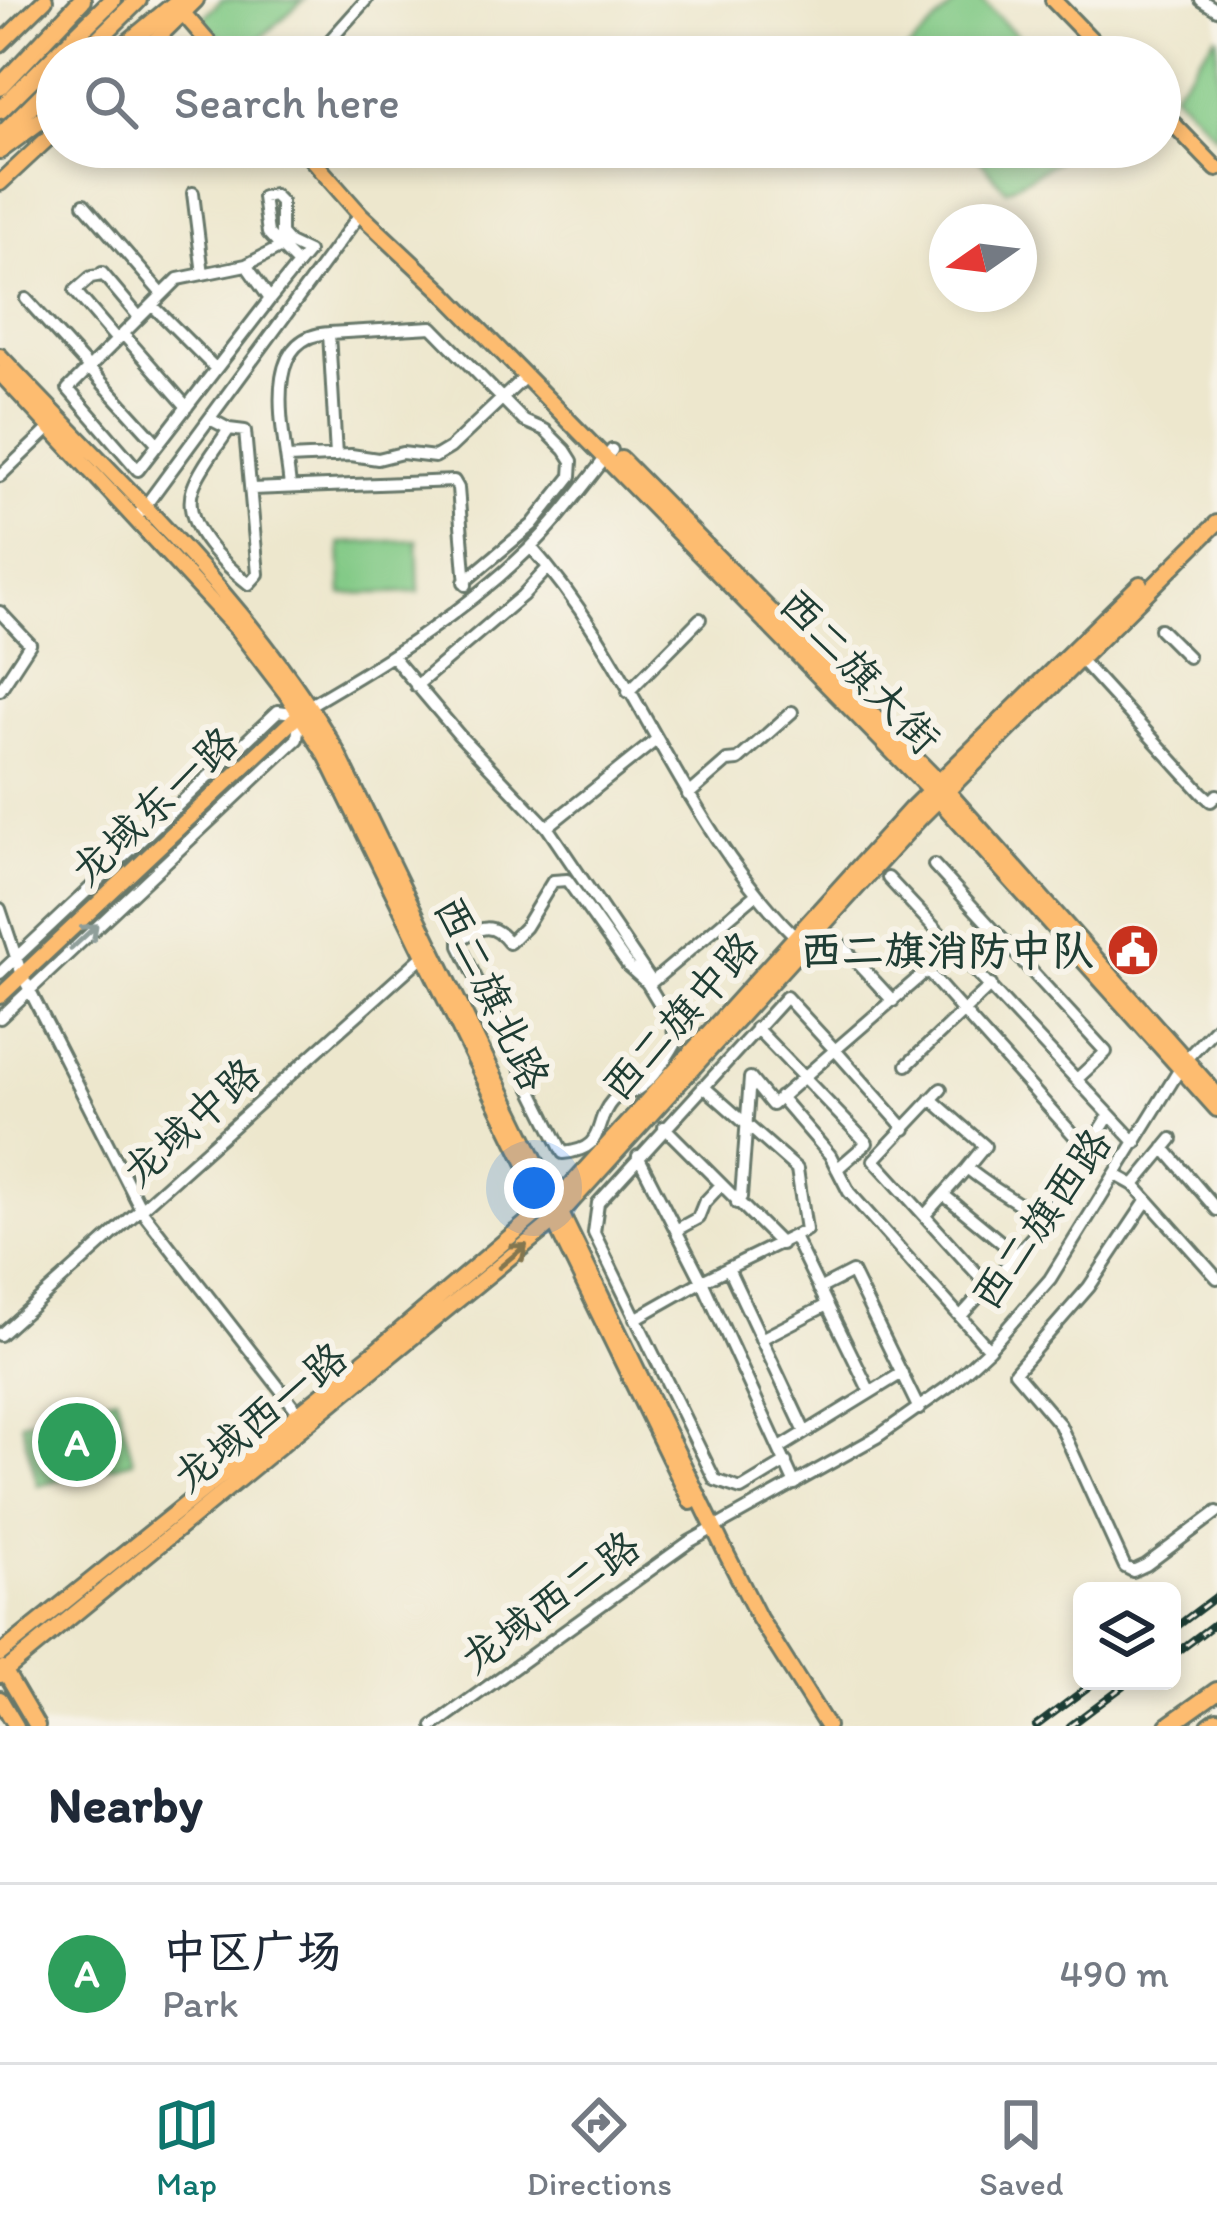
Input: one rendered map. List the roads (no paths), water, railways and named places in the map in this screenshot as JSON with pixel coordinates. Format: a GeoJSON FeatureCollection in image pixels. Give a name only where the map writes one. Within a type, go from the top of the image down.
{"type":"FeatureCollection","features":[{"type":"Feature","properties":{"kind":"highway"},"geometry":{"type":"LineString","coordinates":[[48,36],[82,0]]}},
{"type":"Feature","properties":{"kind":"highway"},"geometry":{"type":"LineString","coordinates":[[75,36],[112,0]]}},
{"type":"Feature","properties":{"kind":"highway"},"geometry":{"type":"LineString","coordinates":[[101,36],[138,0]]}},
{"type":"Feature","properties":{"kind":"highway"},"geometry":{"type":"LineString","coordinates":[[140,36],[181,7]]}},
{"type":"Feature","properties":{"kind":"highway"},"geometry":{"type":"LineString","coordinates":[[0,87],[36,49]]}},
{"type":"Feature","properties":{"kind":"highway"},"geometry":{"type":"LineString","coordinates":[[0,110],[36,75]]}},
{"type":"Feature","properties":{"kind":"highway"},"geometry":{"type":"LineString","coordinates":[[0,136],[36,101]]}},
{"type":"Feature","properties":{"kind":"highway"},"geometry":{"type":"LineString","coordinates":[[0,150],[36,123]]}},
{"type":"Feature","properties":{"kind":"highway"},"geometry":{"type":"LineString","coordinates":[[1168,1726],[1217,1695]]}},
{"type":"Feature","properties":{"kind":"highway"},"geometry":{"type":"LineString","coordinates":[[1184,1726],[1217,1695]]}},
{"type":"Feature","properties":{"kind":"main road"},"geometry":{"type":"LineString","coordinates":[[0,44],[45,0]]}},
{"type":"Feature","properties":{"kind":"main road"},"geometry":{"type":"LineString","coordinates":[[156,36],[181,7],[196,0]]}},
{"type":"Feature","properties":{"kind":"main road"},"geometry":{"type":"LineString","coordinates":[[1053,0],[1088,36]]}},
{"type":"Feature","properties":{"kind":"main road"},"geometry":{"type":"LineString","coordinates":[[1064,0],[1098,36]]}},
{"type":"Feature","properties":{"kind":"main road"},"geometry":{"type":"LineString","coordinates":[[181,7],[204,36]]}},
{"type":"Feature","properties":{"kind":"main road"},"geometry":{"type":"LineString","coordinates":[[1181,120],[1217,156]]}},
{"type":"Feature","properties":{"kind":"main road"},"geometry":{"type":"LineString","coordinates":[[1181,132],[1217,169]]}},
{"type":"Feature","properties":{"kind":"main road"},"geometry":{"type":"LineString","coordinates":[[0,183],[36,150]]}},
{"type":"Feature","properties":{"kind":"main road","name":"西二旗大街"},"geometry":{"type":"LineString","coordinates":[[319,168],[360,214],[609,454]]}},
{"type":"Feature","properties":{"kind":"main road","name":"西二旗大街"},"geometry":{"type":"LineString","coordinates":[[443,292],[460,302],[938,790],[1183,1064],[1217,1109]]}},
{"type":"Feature","properties":{"kind":"main road","name":"西二旗北路"},"geometry":{"type":"LineString","coordinates":[[0,356],[140,513],[146,531],[237,629],[337,752],[752,1622],[817,1726]]}},
{"type":"Feature","properties":{"kind":"main road","name":"西二旗北路"},"geometry":{"type":"LineString","coordinates":[[0,373],[140,513]]}},
{"type":"Feature","properties":{"kind":"main road","name":"西二旗中路"},"geometry":{"type":"LineString","coordinates":[[554,1210],[796,937],[1217,510]]}},
{"type":"Feature","properties":{"kind":"main road","name":"西二旗中路"},"geometry":{"type":"LineString","coordinates":[[1074,654],[1217,523]]}},
{"type":"Feature","properties":{"kind":"main road","name":"西二旗北路"},"geometry":{"type":"LineString","coordinates":[[305,709],[554,1210]]}},
{"type":"Feature","properties":{"kind":"main road","name":"龙域东一路"},"geometry":{"type":"LineString","coordinates":[[0,995],[26,983],[305,709]]}},
{"type":"Feature","properties":{"kind":"main road","name":"西二旗中路"},"geometry":{"type":"LineString","coordinates":[[554,1210],[938,790]]}},
{"type":"Feature","properties":{"kind":"main road","name":"西二旗大街"},"geometry":{"type":"LineString","coordinates":[[1183,1064],[1217,1095]]}},
{"type":"Feature","properties":{"kind":"main road","name":"龙域西一路"},"geometry":{"type":"LineString","coordinates":[[1,1666],[298,1412],[554,1210]]}},
{"type":"Feature","properties":{"kind":"main road","name":"龙域西一路"},"geometry":{"type":"LineString","coordinates":[[1,1666],[220,1491],[554,1210]]}},
{"type":"Feature","properties":{"kind":"main road","name":"西二旗北路"},"geometry":{"type":"LineString","coordinates":[[709,1530],[827,1726]]}},
{"type":"Feature","properties":{"kind":"main road"},"geometry":{"type":"LineString","coordinates":[[1,1666],[37,1726]]}},
{"type":"Feature","properties":{"kind":"main road"},"geometry":{"type":"LineString","coordinates":[[0,1699],[16,1726]]}},
{"type":"Feature","properties":{"kind":"street"},"geometry":{"type":"LineString","coordinates":[[334,36],[366,0]]}},
{"type":"Feature","properties":{"kind":"street"},"geometry":{"type":"LineString","coordinates":[[1201,0],[1217,10]]}},
{"type":"Feature","properties":{"kind":"street"},"geometry":{"type":"LineString","coordinates":[[194,193],[203,274]]}},
{"type":"Feature","properties":{"kind":"street"},"geometry":{"type":"LineString","coordinates":[[84,204],[162,294]]}},
{"type":"Feature","properties":{"kind":"street"},"geometry":{"type":"LineString","coordinates":[[140,513],[360,214]]}},
{"type":"Feature","properties":{"kind":"street"},"geometry":{"type":"LineString","coordinates":[[285,245],[298,264],[138,470],[68,389],[178,279],[203,274],[247,265],[285,245]]}},
{"type":"Feature","properties":{"kind":"street"},"geometry":{"type":"LineString","coordinates":[[247,265],[270,299]]}},
{"type":"Feature","properties":{"kind":"street"},"geometry":{"type":"LineString","coordinates":[[140,317],[102,274],[75,291],[187,407]]}},
{"type":"Feature","properties":{"kind":"street"},"geometry":{"type":"LineString","coordinates":[[26,299],[158,444]]}},
{"type":"Feature","properties":{"kind":"street"},"geometry":{"type":"LineString","coordinates":[[152,305],[216,369]]}},
{"type":"Feature","properties":{"kind":"street"},"geometry":{"type":"LineString","coordinates":[[290,487],[280,373],[302,340],[329,333],[432,327],[524,421],[545,430],[566,450],[573,472],[532,524],[464,582]]}},
{"type":"Feature","properties":{"kind":"street"},"geometry":{"type":"LineString","coordinates":[[329,333],[336,456]]}},
{"type":"Feature","properties":{"kind":"street"},"geometry":{"type":"LineString","coordinates":[[435,458],[525,377]]}},
{"type":"Feature","properties":{"kind":"street"},"geometry":{"type":"LineString","coordinates":[[210,419],[245,431],[258,574],[249,584],[197,529],[190,496],[229,429]]}},
{"type":"Feature","properties":{"kind":"street"},"geometry":{"type":"LineString","coordinates":[[0,476],[51,427]]}},
{"type":"Feature","properties":{"kind":"street"},"geometry":{"type":"LineString","coordinates":[[288,458],[351,455],[375,459],[405,453],[435,458]]}},
{"type":"Feature","properties":{"kind":"street"},"geometry":{"type":"LineString","coordinates":[[0,973],[278,711],[305,709],[393,657],[475,597],[532,547],[609,454]]}},
{"type":"Feature","properties":{"kind":"street"},"geometry":{"type":"LineString","coordinates":[[351,455],[352,483]]}},
{"type":"Feature","properties":{"kind":"street"},"geometry":{"type":"LineString","coordinates":[[393,456],[393,481]]}},
{"type":"Feature","properties":{"kind":"street"},"geometry":{"type":"LineString","coordinates":[[435,458],[436,479]]}},
{"type":"Feature","properties":{"kind":"street"},"geometry":{"type":"LineString","coordinates":[[252,489],[454,481],[464,582],[475,597]]}},
{"type":"Feature","properties":{"kind":"street"},"geometry":{"type":"LineString","coordinates":[[532,547],[755,895],[796,937]]}},
{"type":"Feature","properties":{"kind":"street"},"geometry":{"type":"LineString","coordinates":[[416,686],[548,568]]}},
{"type":"Feature","properties":{"kind":"street"},"geometry":{"type":"LineString","coordinates":[[0,612],[30,644],[0,690]]}},
{"type":"Feature","properties":{"kind":"street"},"geometry":{"type":"LineString","coordinates":[[628,692],[700,619]]}},
{"type":"Feature","properties":{"kind":"street"},"geometry":{"type":"LineString","coordinates":[[1160,629],[1188,657]]}},
{"type":"Feature","properties":{"kind":"street"},"geometry":{"type":"LineString","coordinates":[[1074,654],[1202,793],[1211,801],[1217,796]]}},
{"type":"Feature","properties":{"kind":"street"},"geometry":{"type":"LineString","coordinates":[[393,657],[547,827],[652,982],[755,895]]}},
{"type":"Feature","properties":{"kind":"street"},"geometry":{"type":"LineString","coordinates":[[688,795],[727,761],[738,760],[792,712]]}},
{"type":"Feature","properties":{"kind":"street"},"geometry":{"type":"LineString","coordinates":[[547,827],[656,740]]}},
{"type":"Feature","properties":{"kind":"street"},"geometry":{"type":"LineString","coordinates":[[934,865],[1106,1052],[1077,1079]]}},
{"type":"Feature","properties":{"kind":"street"},"geometry":{"type":"LineString","coordinates":[[888,878],[1136,1143]]}},
{"type":"Feature","properties":{"kind":"street"},"geometry":{"type":"LineString","coordinates":[[567,880],[628,968],[647,983],[673,1026],[671,1052],[639,1089],[623,1093],[607,1109],[603,1127],[594,1138],[580,1151],[563,1153],[460,946],[460,940],[488,926],[509,944],[553,881],[567,880]]}},
{"type":"Feature","properties":{"kind":"street"},"geometry":{"type":"LineString","coordinates":[[0,909],[26,983],[142,1211],[298,1412]]}},
{"type":"Feature","properties":{"kind":"street"},"geometry":{"type":"LineString","coordinates":[[833,936],[893,1001]]}},
{"type":"Feature","properties":{"kind":"street"},"geometry":{"type":"LineString","coordinates":[[737,1203],[750,1078],[772,1105],[954,947]]}},
{"type":"Feature","properties":{"kind":"street","name":"龙域中路"},"geometry":{"type":"LineString","coordinates":[[0,1335],[424,955]]}},
{"type":"Feature","properties":{"kind":"street"},"geometry":{"type":"LineString","coordinates":[[927,971],[1088,1150]]}},
{"type":"Feature","properties":{"kind":"street"},"geometry":{"type":"LineString","coordinates":[[0,1018],[26,983]]}},
{"type":"Feature","properties":{"kind":"street"},"geometry":{"type":"LineString","coordinates":[[907,1065],[991,985]]}},
{"type":"Feature","properties":{"kind":"street"},"geometry":{"type":"LineString","coordinates":[[786,1462],[741,1489],[715,1480],[594,1233],[600,1198],[787,997],[904,1129]]}},
{"type":"Feature","properties":{"kind":"street","name":"西二旗西路"},"geometry":{"type":"LineString","coordinates":[[709,1530],[919,1409],[989,1349],[1050,1280],[1183,1064],[1217,1025]]}},
{"type":"Feature","properties":{"kind":"street"},"geometry":{"type":"LineString","coordinates":[[756,1028],[867,1143],[837,1169]]}},
{"type":"Feature","properties":{"kind":"street"},"geometry":{"type":"LineString","coordinates":[[634,1319],[806,1230],[797,1168],[703,1086]]}},
{"type":"Feature","properties":{"kind":"street"},"geometry":{"type":"LineString","coordinates":[[941,1089],[874,1160],[990,1288]]}},
{"type":"Feature","properties":{"kind":"street"},"geometry":{"type":"LineString","coordinates":[[780,1096],[830,1155],[849,1192],[989,1349]]}},
{"type":"Feature","properties":{"kind":"street"},"geometry":{"type":"LineString","coordinates":[[925,1215],[985,1146],[931,1099]]}},
{"type":"Feature","properties":{"kind":"street"},"geometry":{"type":"LineString","coordinates":[[607,1109],[625,1126]]}},
{"type":"Feature","properties":{"kind":"street"},"geometry":{"type":"LineString","coordinates":[[961,1316],[1045,1221],[1109,1116]]}},
{"type":"Feature","properties":{"kind":"street"},"geometry":{"type":"LineString","coordinates":[[664,1127],[781,1244]]}},
{"type":"Feature","properties":{"kind":"street"},"geometry":{"type":"LineString","coordinates":[[1134,1185],[1168,1144],[1214,1200]]}},
{"type":"Feature","properties":{"kind":"street"},"geometry":{"type":"LineString","coordinates":[[638,1156],[702,1281],[795,1484]]}},
{"type":"Feature","properties":{"kind":"street"},"geometry":{"type":"LineString","coordinates":[[967,1168],[1045,1221]]}},
{"type":"Feature","properties":{"kind":"street"},"geometry":{"type":"LineString","coordinates":[[1115,1175],[1134,1185],[1217,1278]]}},
{"type":"Feature","properties":{"kind":"street"},"geometry":{"type":"LineString","coordinates":[[676,1230],[698,1218],[720,1186]]}},
{"type":"Feature","properties":{"kind":"street"},"geometry":{"type":"LineString","coordinates":[[944,1196],[1018,1256]]}},
{"type":"Feature","properties":{"kind":"street"},"geometry":{"type":"LineString","coordinates":[[1147,1200],[1089,1287],[1015,1372],[1060,1426],[1125,1567],[1133,1571],[1145,1565],[1217,1512]]}},
{"type":"Feature","properties":{"kind":"street"},"geometry":{"type":"LineString","coordinates":[[794,1238],[870,1392]]}},
{"type":"Feature","properties":{"kind":"street"},"geometry":{"type":"LineString","coordinates":[[728,1268],[806,1432]]}},
{"type":"Feature","properties":{"kind":"street"},"geometry":{"type":"LineString","coordinates":[[819,1289],[853,1272],[919,1409]]}},
{"type":"Feature","properties":{"kind":"street"},"geometry":{"type":"LineString","coordinates":[[761,1339],[827,1305]]}},
{"type":"Feature","properties":{"kind":"street"},"geometry":{"type":"LineString","coordinates":[[780,1448],[902,1373]]}},
{"type":"Feature","properties":{"kind":"street","name":"龙域西二路"},"geometry":{"type":"LineString","coordinates":[[433,1726],[709,1530]]}},
{"type":"Feature","properties":{"kind":"railway"},"geometry":{"type":"LineString","coordinates":[[1181,1623],[1217,1596]]}},
{"type":"Feature","properties":{"kind":"railway"},"geometry":{"type":"LineString","coordinates":[[1181,1649],[1217,1622]]}},
{"type":"Feature","properties":{"kind":"railway"},"geometry":{"type":"LineString","coordinates":[[1036,1726],[1084,1690]]}},
{"type":"Feature","properties":{"kind":"railway"},"geometry":{"type":"LineString","coordinates":[[1070,1726],[1118,1690]]}},
{"type":"Feature","properties":{"kind":"place","name":"西二旗消防中队"},"geometry":{"type":"Point","coordinates":[1133,950]}},
{"type":"Feature","properties":{"kind":"place","name":"中区广场"},"geometry":{"type":"Point","coordinates":[77,1442]}}]}
